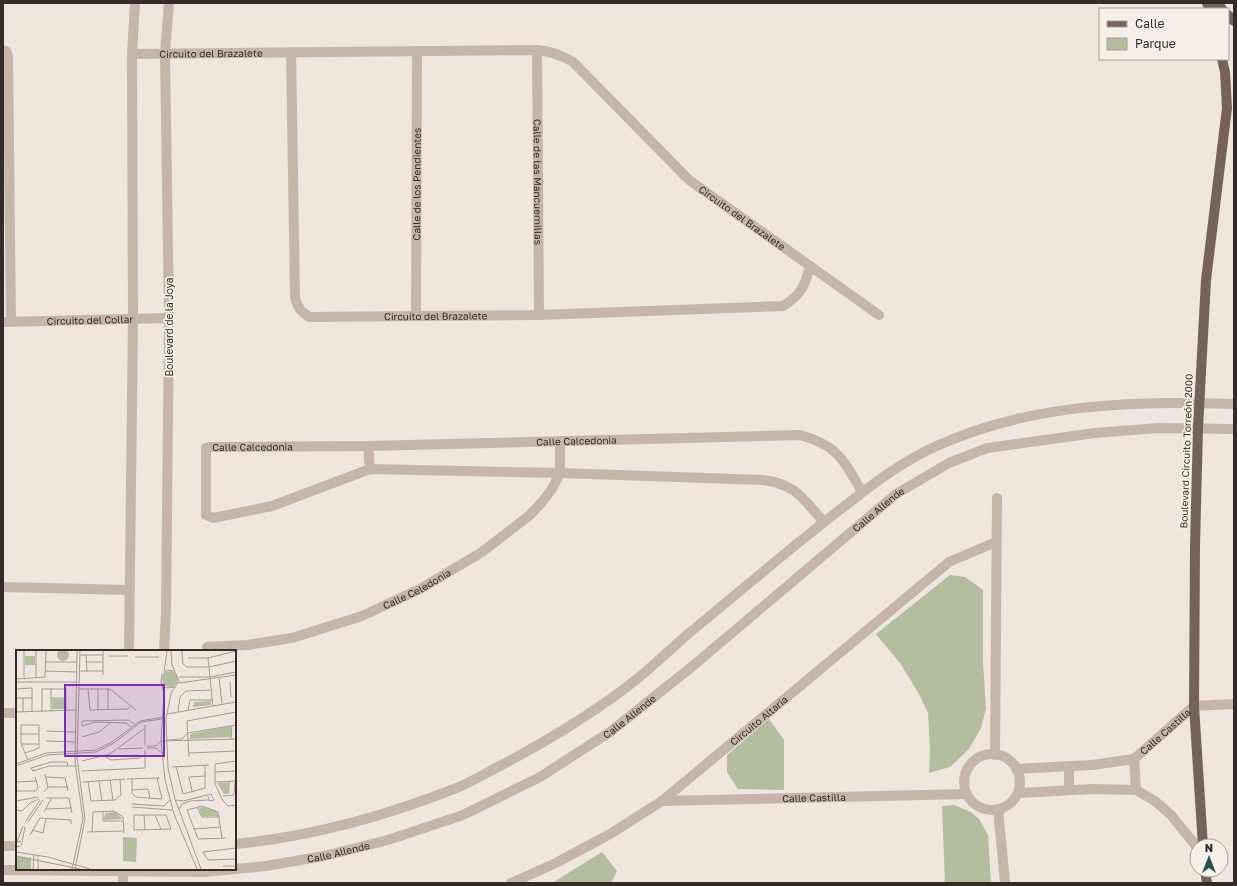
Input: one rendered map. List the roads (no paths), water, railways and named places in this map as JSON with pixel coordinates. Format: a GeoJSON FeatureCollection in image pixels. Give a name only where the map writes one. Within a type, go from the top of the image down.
{"type":"FeatureCollection","features":[{"type":"Feature","properties":{"kind":"main road","name":"Boulevard Circuito Torreón 2000"},"geometry":{"type":"LineString","coordinates":[[1202,838],[1194,706],[1195,546],[1199,403],[1206,280],[1227,108],[1225,72],[1222,60]]}},
{"type":"Feature","properties":{"kind":"street"},"geometry":{"type":"LineString","coordinates":[[129,650],[133,319],[132,54],[135,3]]}},
{"type":"Feature","properties":{"kind":"street","name":"Boulevard de la Joya"},"geometry":{"type":"LineString","coordinates":[[164,650],[166,613],[169,318],[165,53],[169,3]]}},
{"type":"Feature","properties":{"kind":"street","name":"Circuito del Collar"},"geometry":{"type":"LineString","coordinates":[[3,50],[6,51],[8,56],[6,161],[7,322],[169,318]]}},
{"type":"Feature","properties":{"kind":"street","name":"Circuito del Brazalete"},"geometry":{"type":"LineString","coordinates":[[132,54],[537,50],[550,51],[562,55],[573,62],[689,180],[879,315]]}},
{"type":"Feature","properties":{"kind":"street","name":"Calle de las Mancuernillas"},"geometry":{"type":"LineString","coordinates":[[537,50],[539,315]]}},
{"type":"Feature","properties":{"kind":"street","name":"Calle de los Pendientes"},"geometry":{"type":"LineString","coordinates":[[416,316],[417,51]]}},
{"type":"Feature","properties":{"kind":"street","name":"Circuito del Brazalete"},"geometry":{"type":"LineString","coordinates":[[291,52],[294,297],[296,304],[303,313],[309,317],[539,315],[783,306],[794,300],[802,290],[810,266]]}},
{"type":"Feature","properties":{"kind":"street"},"geometry":{"type":"LineString","coordinates":[[236,844],[256,842],[322,830],[385,813],[456,789],[527,752],[583,718],[637,679],[706,619],[862,492],[902,463],[930,449],[966,434],[1018,418],[1079,408],[1148,403],[1234,404]]}},
{"type":"Feature","properties":{"kind":"street","name":"Calle Allende"},"geometry":{"type":"LineString","coordinates":[[236,869],[266,866],[324,856],[388,840],[463,814],[540,777],[610,732],[694,665],[896,494],[949,463],[987,448],[1050,438],[1158,428],[1234,429]]}},
{"type":"Feature","properties":{"kind":"street","name":"Calle Calcedonia"},"geometry":{"type":"LineString","coordinates":[[824,522],[790,487],[777,482],[763,480],[560,473],[370,469],[272,506],[213,518],[206,515],[206,448],[368,446],[800,436],[814,439],[827,445],[836,452],[847,465],[862,492]]}},
{"type":"Feature","properties":{"kind":"street","name":"Calle Celedonia"},"geometry":{"type":"LineString","coordinates":[[207,647],[246,645],[292,638],[362,616],[420,589],[482,552],[530,515],[552,489],[560,473],[560,441]]}},
{"type":"Feature","properties":{"kind":"street"},"geometry":{"type":"LineString","coordinates":[[368,446],[370,469]]}},
{"type":"Feature","properties":{"kind":"street"},"geometry":{"type":"LineString","coordinates":[[995,755],[997,498]]}},
{"type":"Feature","properties":{"kind":"street","name":"Circuito Altaria"},"geometry":{"type":"LineString","coordinates":[[510,883],[556,863],[610,834],[662,801],[949,562],[996,542]]}},
{"type":"Feature","properties":{"kind":"street"},"geometry":{"type":"LineString","coordinates":[[3,587],[130,590]]}},
{"type":"Feature","properties":{"kind":"street"},"geometry":{"type":"LineString","coordinates":[[1194,706],[1234,704]]}},
{"type":"Feature","properties":{"kind":"street","name":"Calle Castilla"},"geometry":{"type":"LineString","coordinates":[[1016,769],[1092,765],[1134,759],[1194,706]]}},
{"type":"Feature","properties":{"kind":"street"},"geometry":{"type":"LineString","coordinates":[[3,713],[16,713]]}},
{"type":"Feature","properties":{"kind":"street"},"geometry":{"type":"LineString","coordinates":[[985,755],[995,755],[1007,759],[1016,769],[1019,776],[1020,785],[1018,793],[1006,806],[998,809],[986,810],[974,804],[966,794],[964,785],[965,775],[969,766],[985,755]]}},
{"type":"Feature","properties":{"kind":"street"},"geometry":{"type":"LineString","coordinates":[[1134,759],[1136,790]]}},
{"type":"Feature","properties":{"kind":"street"},"geometry":{"type":"LineString","coordinates":[[1068,766],[1069,790]]}},
{"type":"Feature","properties":{"kind":"street"},"geometry":{"type":"LineString","coordinates":[[1018,793],[1069,790],[1136,790],[1155,801],[1171,814],[1190,838]]}},
{"type":"Feature","properties":{"kind":"street","name":"Calle Castilla"},"geometry":{"type":"LineString","coordinates":[[662,801],[966,794]]}},
{"type":"Feature","properties":{"kind":"street"},"geometry":{"type":"LineString","coordinates":[[998,809],[1005,883]]}},
{"type":"Feature","properties":{"kind":"street"},"geometry":{"type":"LineString","coordinates":[[3,846],[16,846]]}},
{"type":"Feature","properties":{"kind":"street","name":"Calle Allende"},"geometry":{"type":"LineString","coordinates":[[3,870],[205,872],[225,870]]}},
{"type":"Feature","properties":{"kind":"street"},"geometry":{"type":"LineString","coordinates":[[123,871],[123,883]]}},
{"type":"Feature","properties":{"kind":"street"},"geometry":{"type":"LineString","coordinates":[[154,871],[154,883]]}}]}
